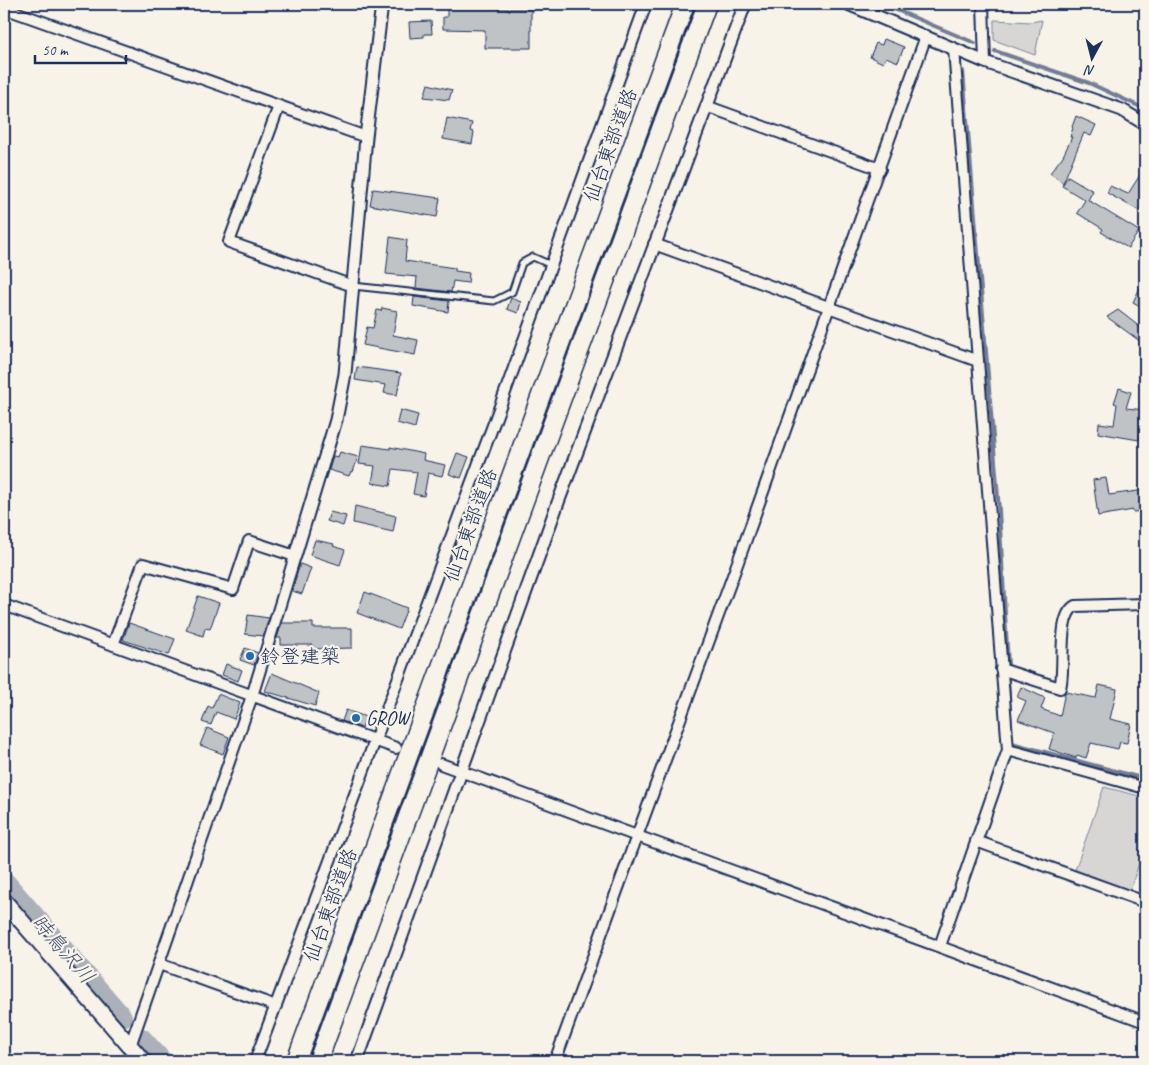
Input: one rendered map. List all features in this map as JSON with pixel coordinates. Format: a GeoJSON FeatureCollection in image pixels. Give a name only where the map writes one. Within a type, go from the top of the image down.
{"type":"FeatureCollection","features":[{"type":"Feature","properties":{"kind":"highway","name":"仙台東部道路"},"geometry":{"type":"LineString","coordinates":[[296,1061],[684,4]]}},
{"type":"Feature","properties":{"kind":"highway","name":"仙台東部道路"},"geometry":{"type":"LineString","coordinates":[[318,1061],[707,4]]}},
{"type":"Feature","properties":{"kind":"main road"},"geometry":{"type":"LineString","coordinates":[[4,901],[143,1061]]}},
{"type":"Feature","properties":{"kind":"street"},"geometry":{"type":"LineString","coordinates":[[130,1046],[252,696],[336,420],[345,374],[366,137],[382,4]]}},
{"type":"Feature","properties":{"kind":"street"},"geometry":{"type":"LineString","coordinates":[[255,1061],[376,740],[646,4]]}},
{"type":"Feature","properties":{"kind":"street"},"geometry":{"type":"LineString","coordinates":[[357,1061],[654,244],[745,4]]}},
{"type":"Feature","properties":{"kind":"street"},"geometry":{"type":"LineString","coordinates":[[848,4],[985,62],[1122,110],[1145,124]]}},
{"type":"Feature","properties":{"kind":"street"},"geometry":{"type":"LineString","coordinates":[[982,4],[985,62]]}},
{"type":"Feature","properties":{"kind":"street"},"geometry":{"type":"LineString","coordinates":[[4,8],[366,137]]}},
{"type":"Feature","properties":{"kind":"street"},"geometry":{"type":"LineString","coordinates":[[555,1061],[636,836],[736,570],[926,36]]}},
{"type":"Feature","properties":{"kind":"street"},"geometry":{"type":"LineString","coordinates":[[940,946],[1008,750],[954,49]]}},
{"type":"Feature","properties":{"kind":"street"},"geometry":{"type":"LineString","coordinates":[[279,106],[229,242],[353,286]]}},
{"type":"Feature","properties":{"kind":"street"},"geometry":{"type":"LineString","coordinates":[[706,106],[880,169]]}},
{"type":"Feature","properties":{"kind":"street"},"geometry":{"type":"LineString","coordinates":[[654,244],[978,361]]}},
{"type":"Feature","properties":{"kind":"street"},"geometry":{"type":"LineString","coordinates":[[114,646],[143,564],[233,590],[249,541],[295,556]]}},
{"type":"Feature","properties":{"kind":"street"},"geometry":{"type":"LineString","coordinates":[[1001,669],[1060,688],[1065,621],[1070,609],[1075,606],[1145,604]]}},
{"type":"Feature","properties":{"kind":"street"},"geometry":{"type":"LineString","coordinates":[[4,605],[396,748]]}},
{"type":"Feature","properties":{"kind":"street"},"geometry":{"type":"LineString","coordinates":[[1008,750],[1145,788]]}},
{"type":"Feature","properties":{"kind":"street"},"geometry":{"type":"LineString","coordinates":[[441,764],[1145,1022]]}},
{"type":"Feature","properties":{"kind":"street"},"geometry":{"type":"LineString","coordinates":[[976,841],[1145,902]]}},
{"type":"Feature","properties":{"kind":"street"},"geometry":{"type":"LineString","coordinates":[[159,964],[276,1006]]}},
{"type":"Feature","properties":{"kind":"lane"},"geometry":{"type":"LineString","coordinates":[[353,286],[494,301],[512,292],[522,264],[533,257],[551,265]]}},
{"type":"Feature","properties":{"kind":"shaded area"},"geometry":{"type":"Polygon","coordinates":[[[994,20],[1031,22],[1042,20],[1035,55],[994,40],[994,20]]]}},
{"type":"Feature","properties":{"kind":"shaded area"},"geometry":{"type":"Polygon","coordinates":[[[1104,787],[1143,797],[1145,846],[1130,890],[1075,870],[1104,787]]]}},
{"type":"Feature","properties":{"kind":"building"},"geometry":{"type":"Polygon","coordinates":[[[447,4],[498,4],[498,9],[531,9],[531,48],[485,48],[485,30],[443,29],[443,17],[447,17],[447,4]]]}},
{"type":"Feature","properties":{"kind":"building"},"geometry":{"type":"Polygon","coordinates":[[[431,21],[432,34],[424,34],[424,37],[410,38],[409,22],[431,21]]]}},
{"type":"Feature","properties":{"kind":"building"},"geometry":{"type":"Polygon","coordinates":[[[884,39],[904,47],[898,62],[886,57],[883,63],[870,57],[876,43],[882,45],[884,39]]]}},
{"type":"Feature","properties":{"kind":"building"},"geometry":{"type":"Polygon","coordinates":[[[428,84],[452,90],[449,100],[424,97],[428,84]]]}},
{"type":"Feature","properties":{"kind":"building"},"geometry":{"type":"Polygon","coordinates":[[[1076,116],[1096,125],[1091,136],[1084,133],[1063,183],[1050,173],[1063,156],[1072,137],[1070,137],[1076,116]]]}},
{"type":"Feature","properties":{"kind":"building"},"geometry":{"type":"Polygon","coordinates":[[[447,118],[472,123],[470,131],[474,132],[472,144],[443,139],[447,118]]]}},
{"type":"Feature","properties":{"kind":"building"},"geometry":{"type":"Polygon","coordinates":[[[1145,167],[1145,214],[1107,193],[1110,186],[1128,194],[1145,167]]]}},
{"type":"Feature","properties":{"kind":"building"},"geometry":{"type":"Polygon","coordinates":[[[1068,176],[1093,191],[1088,200],[1139,231],[1128,248],[1101,232],[1103,229],[1077,213],[1085,200],[1062,186],[1068,176]]]}},
{"type":"Feature","properties":{"kind":"building"},"geometry":{"type":"Polygon","coordinates":[[[373,189],[440,198],[437,217],[370,205],[373,189]]]}},
{"type":"Feature","properties":{"kind":"building"},"geometry":{"type":"Polygon","coordinates":[[[390,237],[407,240],[405,261],[455,268],[455,271],[469,273],[468,283],[453,281],[451,292],[416,288],[417,277],[386,274],[390,237]]]}},
{"type":"Feature","properties":{"kind":"building"},"geometry":{"type":"Polygon","coordinates":[[[1145,278],[1145,309],[1133,302],[1145,278]]]}},
{"type":"Feature","properties":{"kind":"building"},"geometry":{"type":"Polygon","coordinates":[[[414,297],[449,301],[448,312],[413,306],[414,297]]]}},
{"type":"Feature","properties":{"kind":"building"},"geometry":{"type":"Polygon","coordinates":[[[511,298],[521,302],[518,313],[507,309],[511,298]]]}},
{"type":"Feature","properties":{"kind":"building"},"geometry":{"type":"Polygon","coordinates":[[[382,308],[397,311],[393,335],[418,340],[415,355],[363,345],[367,327],[373,328],[377,310],[381,311],[382,308]]]}},
{"type":"Feature","properties":{"kind":"building"},"geometry":{"type":"Polygon","coordinates":[[[1118,310],[1145,331],[1145,345],[1107,317],[1118,310]]]}},
{"type":"Feature","properties":{"kind":"building"},"geometry":{"type":"Polygon","coordinates":[[[357,367],[401,373],[397,395],[384,393],[386,385],[355,380],[357,367]]]}},
{"type":"Feature","properties":{"kind":"building"},"geometry":{"type":"Polygon","coordinates":[[[1119,388],[1131,392],[1126,408],[1145,410],[1145,424],[1143,423],[1139,440],[1098,433],[1099,423],[1114,425],[1117,404],[1114,403],[1119,388]]]}},
{"type":"Feature","properties":{"kind":"building"},"geometry":{"type":"Polygon","coordinates":[[[400,410],[418,415],[415,428],[397,423],[400,410]]]}},
{"type":"Feature","properties":{"kind":"building"},"geometry":{"type":"Polygon","coordinates":[[[362,445],[390,449],[390,447],[424,454],[423,460],[445,465],[442,476],[428,473],[424,496],[413,494],[417,472],[393,469],[390,486],[372,483],[375,466],[359,464],[362,445]]]}},
{"type":"Feature","properties":{"kind":"building"},"geometry":{"type":"Polygon","coordinates":[[[340,452],[358,457],[353,472],[351,471],[349,476],[329,470],[333,456],[338,457],[340,452]]]}},
{"type":"Feature","properties":{"kind":"building"},"geometry":{"type":"Polygon","coordinates":[[[457,453],[469,457],[461,478],[449,474],[457,453]]]}},
{"type":"Feature","properties":{"kind":"building"},"geometry":{"type":"Polygon","coordinates":[[[1106,478],[1109,495],[1145,490],[1145,511],[1133,512],[1133,510],[1098,516],[1093,480],[1106,478]]]}},
{"type":"Feature","properties":{"kind":"building"},"geometry":{"type":"Polygon","coordinates":[[[355,506],[396,516],[393,532],[353,523],[355,506]]]}},
{"type":"Feature","properties":{"kind":"building"},"geometry":{"type":"Polygon","coordinates":[[[330,512],[346,516],[343,526],[327,521],[330,512]]]}},
{"type":"Feature","properties":{"kind":"building"},"geometry":{"type":"Polygon","coordinates":[[[315,540],[334,544],[333,546],[345,550],[340,565],[310,555],[315,540]]]}},
{"type":"Feature","properties":{"kind":"building"},"geometry":{"type":"Polygon","coordinates":[[[300,564],[311,568],[302,594],[292,591],[300,564]]]}},
{"type":"Feature","properties":{"kind":"building"},"geometry":{"type":"Polygon","coordinates":[[[365,592],[407,608],[399,629],[357,613],[365,592]]]}},
{"type":"Feature","properties":{"kind":"building"},"geometry":{"type":"Polygon","coordinates":[[[198,596],[219,603],[210,629],[205,628],[203,636],[186,630],[198,596]]]}},
{"type":"Feature","properties":{"kind":"building"},"geometry":{"type":"Polygon","coordinates":[[[248,615],[269,618],[263,636],[245,634],[248,615]]]}},
{"type":"Feature","properties":{"kind":"building"},"geometry":{"type":"Polygon","coordinates":[[[129,623],[175,639],[169,655],[123,640],[129,623]]]}},
{"type":"Feature","properties":{"kind":"building"},"geometry":{"type":"Polygon","coordinates":[[[282,623],[313,623],[313,628],[352,628],[352,648],[312,649],[313,645],[281,645],[281,638],[277,638],[282,623]]]}},
{"type":"Feature","properties":{"kind":"building"},"geometry":{"type":"Polygon","coordinates":[[[245,648],[258,653],[254,665],[240,660],[245,648]]]}},
{"type":"Feature","properties":{"kind":"building"},"geometry":{"type":"Polygon","coordinates":[[[226,664],[242,670],[238,681],[222,675],[226,664]]]}},
{"type":"Feature","properties":{"kind":"building"},"geometry":{"type":"Polygon","coordinates":[[[272,673],[319,693],[315,706],[265,691],[272,673]]]}},
{"type":"Feature","properties":{"kind":"building"},"geometry":{"type":"Polygon","coordinates":[[[1099,685],[1117,689],[1110,719],[1131,724],[1127,743],[1120,742],[1118,749],[1091,743],[1086,758],[1077,755],[1076,758],[1049,749],[1054,733],[1018,720],[1026,701],[1017,697],[1021,687],[1045,698],[1041,709],[1060,716],[1065,692],[1096,698],[1099,685]]]}},
{"type":"Feature","properties":{"kind":"building"},"geometry":{"type":"Polygon","coordinates":[[[218,694],[240,703],[234,719],[216,712],[211,725],[202,722],[208,706],[212,708],[218,694]]]}},
{"type":"Feature","properties":{"kind":"building"},"geometry":{"type":"Polygon","coordinates":[[[346,710],[366,717],[362,728],[342,721],[346,710]]]}},
{"type":"Feature","properties":{"kind":"building"},"geometry":{"type":"Polygon","coordinates":[[[207,728],[229,737],[223,754],[200,745],[207,728]]]}},
{"type":"Feature","properties":{"kind":"waterway"},"geometry":{"type":"LineString","coordinates":[[882,4],[975,43]]}},
{"type":"Feature","properties":{"kind":"waterway"},"geometry":{"type":"LineString","coordinates":[[995,51],[1089,83],[1145,109]]}},
{"type":"Feature","properties":{"kind":"waterway"},"geometry":{"type":"LineString","coordinates":[[963,71],[999,510],[1008,665]]}},
{"type":"Feature","properties":{"kind":"waterway"},"geometry":{"type":"LineString","coordinates":[[1008,677],[1011,729]]}},
{"type":"Feature","properties":{"kind":"waterway"},"geometry":{"type":"LineString","coordinates":[[1012,738],[1012,743],[1145,779]]}},
{"type":"Feature","properties":{"kind":"waterway","name":"時鳥沢川"},"geometry":{"type":"LineString","coordinates":[[4,882],[121,1017]]}},
{"type":"Feature","properties":{"kind":"waterway","name":"時鳥沢川"},"geometry":{"type":"LineString","coordinates":[[141,1039],[161,1061]]}},
{"type":"Feature","properties":{"kind":"place","name":"鈴登建築"},"geometry":{"type":"Point","coordinates":[250,656]}},
{"type":"Feature","properties":{"kind":"place","name":"GROW"},"geometry":{"type":"Point","coordinates":[356,718]}}]}
